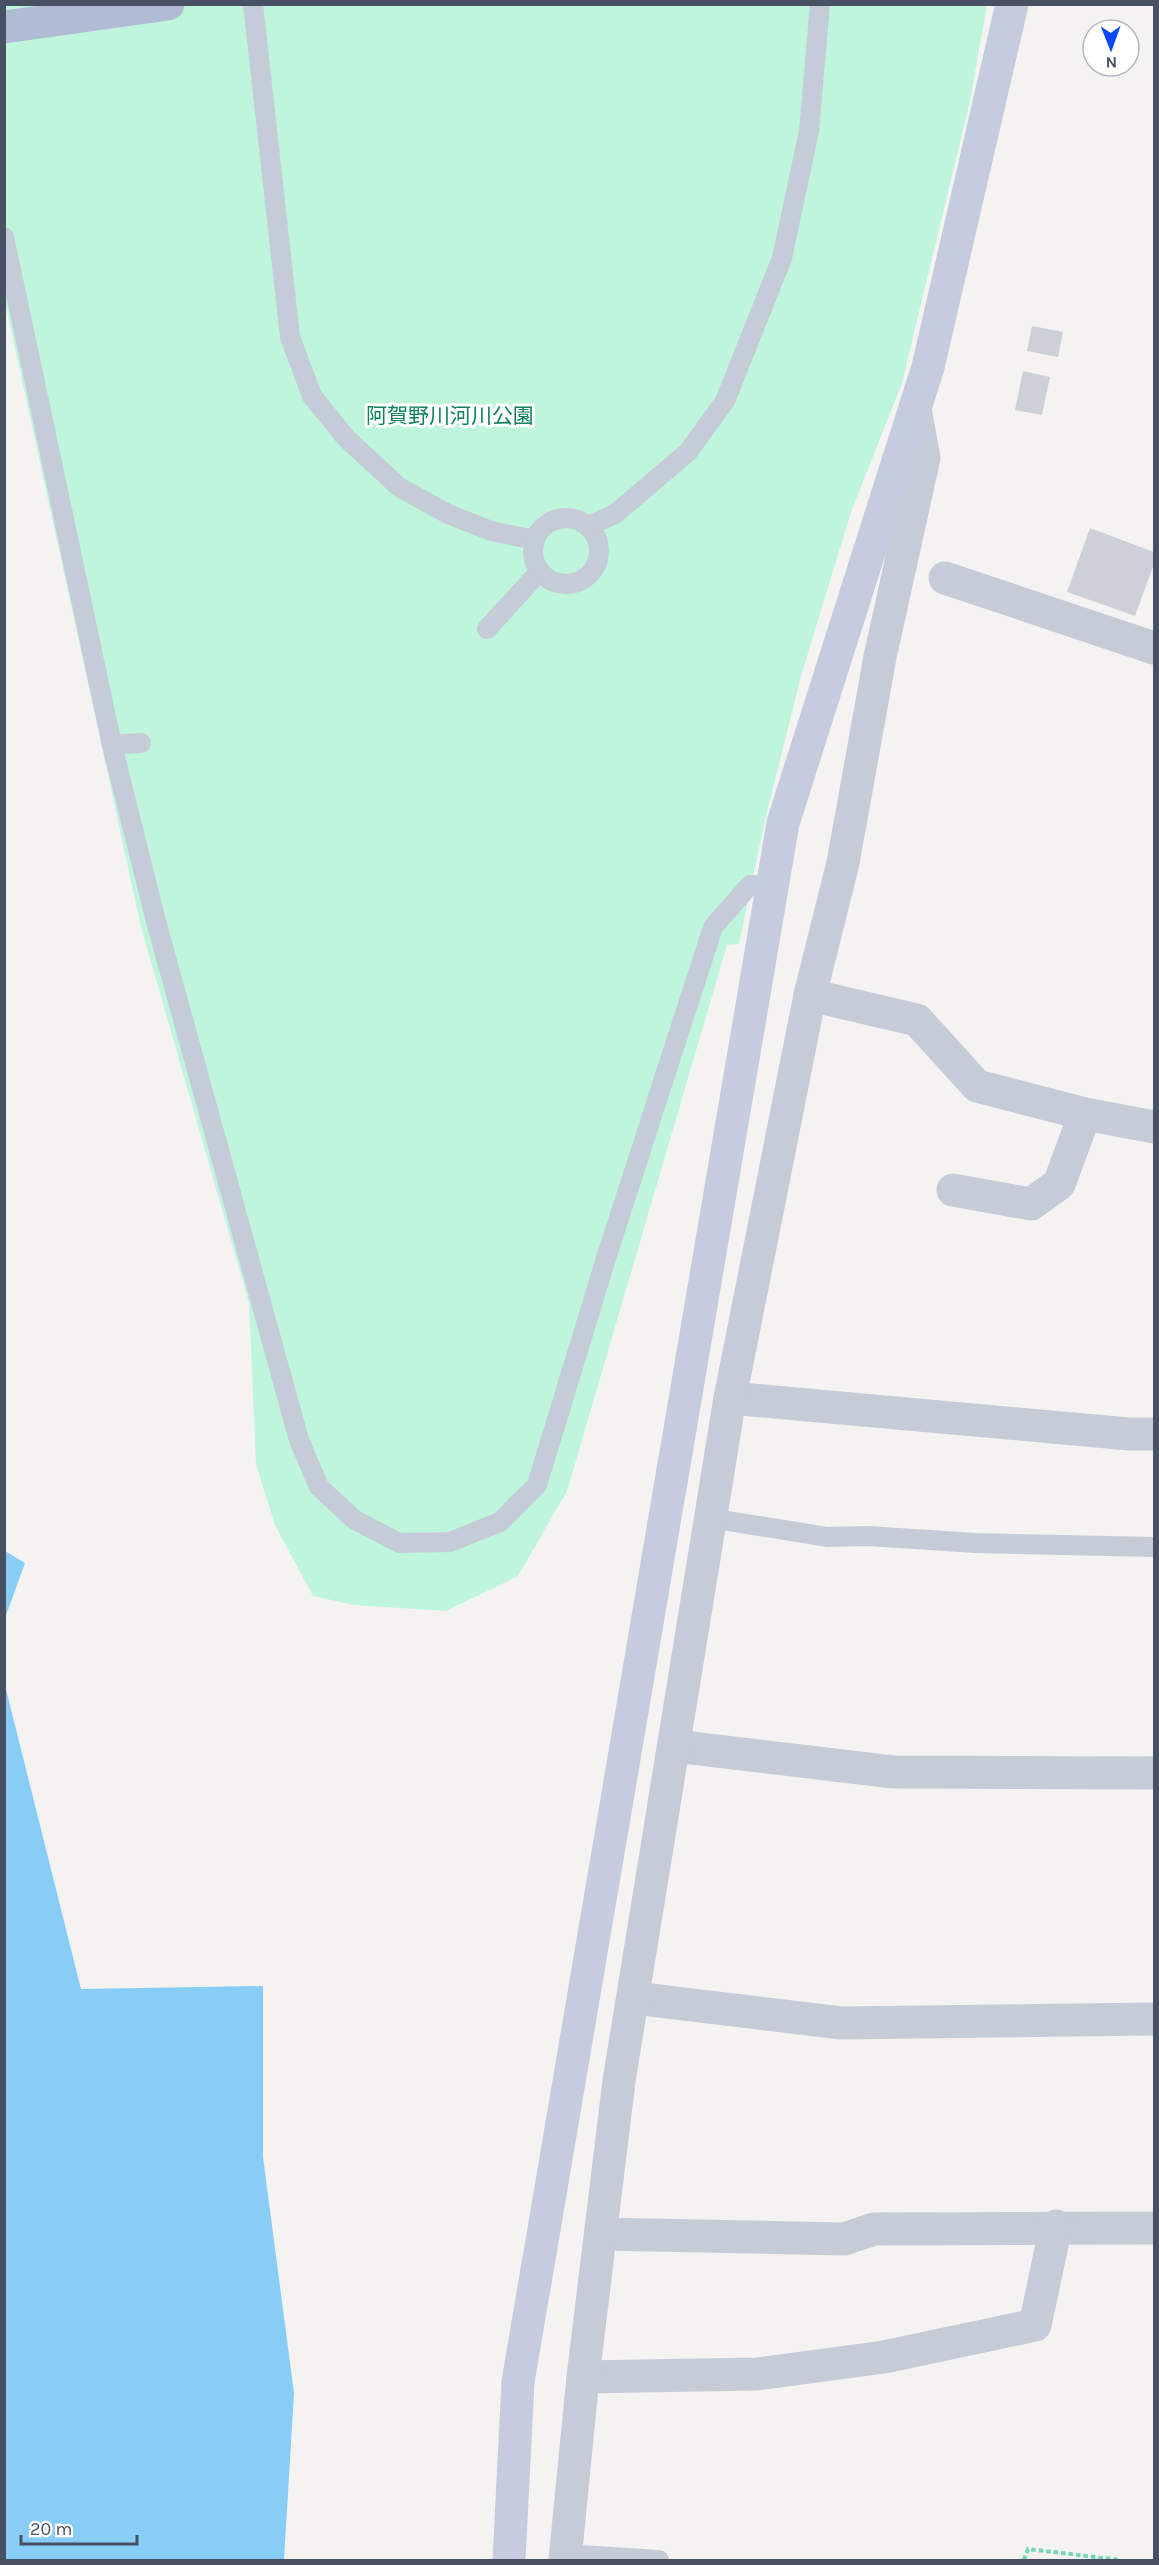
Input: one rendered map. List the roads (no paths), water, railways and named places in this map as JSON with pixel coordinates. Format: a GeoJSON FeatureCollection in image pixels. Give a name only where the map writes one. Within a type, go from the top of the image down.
{"type":"FeatureCollection","features":[{"type":"Feature","properties":{"kind":"main road"},"geometry":{"type":"LineString","coordinates":[[4,27],[168,4]]}},
{"type":"Feature","properties":{"kind":"street"},"geometry":{"type":"LineString","coordinates":[[509,2560],[518,2382],[783,823],[927,367],[1012,4]]}},
{"type":"Feature","properties":{"kind":"street"},"geometry":{"type":"LineString","coordinates":[[565,2557],[583,2377],[618,2081],[634,1998],[730,1398],[810,995],[843,863],[880,657],[924,458],[915,409]]}},
{"type":"Feature","properties":{"kind":"street"},"geometry":{"type":"LineString","coordinates":[[945,579],[1155,648]]}},
{"type":"Feature","properties":{"kind":"street"},"geometry":{"type":"LineString","coordinates":[[810,995],[917,1020],[977,1086],[1084,1114],[1155,1128]]}},
{"type":"Feature","properties":{"kind":"street"},"geometry":{"type":"LineString","coordinates":[[954,1190],[1031,1204],[1059,1184],[1084,1114]]}},
{"type":"Feature","properties":{"kind":"street"},"geometry":{"type":"LineString","coordinates":[[730,1398],[1130,1434],[1155,1434]]}},
{"type":"Feature","properties":{"kind":"street"},"geometry":{"type":"LineString","coordinates":[[675,1746],[893,1773],[1155,1773]]}},
{"type":"Feature","properties":{"kind":"street"},"geometry":{"type":"LineString","coordinates":[[634,1998],[841,2023],[1155,2019]]}},
{"type":"Feature","properties":{"kind":"street"},"geometry":{"type":"LineString","coordinates":[[601,2234],[843,2240],[874,2229],[1056,2226],[1155,2228]]}},
{"type":"Feature","properties":{"kind":"street"},"geometry":{"type":"LineString","coordinates":[[583,2377],[757,2374],[884,2357],[1035,2325],[1056,2226]]}},
{"type":"Feature","properties":{"kind":"lane"},"geometry":{"type":"LineString","coordinates":[[253,4],[290,337],[312,396],[346,438],[399,487],[448,514],[480,527],[535,540]]}},
{"type":"Feature","properties":{"kind":"lane"},"geometry":{"type":"LineString","coordinates":[[588,526],[615,514],[688,452],[724,401],[782,258],[809,131],[820,4]]}},
{"type":"Feature","properties":{"kind":"lane"},"geometry":{"type":"LineString","coordinates":[[4,237],[112,745],[157,925],[299,1440],[319,1487],[355,1520],[399,1543],[450,1542],[500,1522],[537,1485],[607,1255],[712,927],[750,885],[773,886]]}},
{"type":"Feature","properties":{"kind":"lane"},"geometry":{"type":"LineString","coordinates":[[558,519],[579,520],[588,526],[596,535],[599,556],[588,575],[569,584],[548,578],[540,571],[533,551],[540,531],[558,519]]}},
{"type":"Feature","properties":{"kind":"lane"},"geometry":{"type":"LineString","coordinates":[[487,628],[540,571]]}},
{"type":"Feature","properties":{"kind":"lane"},"geometry":{"type":"LineString","coordinates":[[112,745],[141,743]]}},
{"type":"Feature","properties":{"kind":"lane"},"geometry":{"type":"LineString","coordinates":[[710,1518],[827,1537],[868,1536],[975,1543],[1155,1547]]}},
{"type":"Feature","properties":{"kind":"lane"},"geometry":{"type":"LineString","coordinates":[[565,2557],[659,2560]]}},
{"type":"Feature","properties":{"kind":"water"},"geometry":{"type":"Polygon","coordinates":[[[5,1551],[25,1563],[5,1618],[5,1551]]]}},
{"type":"Feature","properties":{"kind":"water"},"geometry":{"type":"Polygon","coordinates":[[[5,1685],[81,1989],[263,1986],[263,2157],[294,2393],[284,2560],[5,2560],[5,1685]]]}},
{"type":"Feature","properties":{"kind":"park label","name":"阿賀野川河川公園"},"geometry":{"type":"Point","coordinates":[450,416]}}]}
